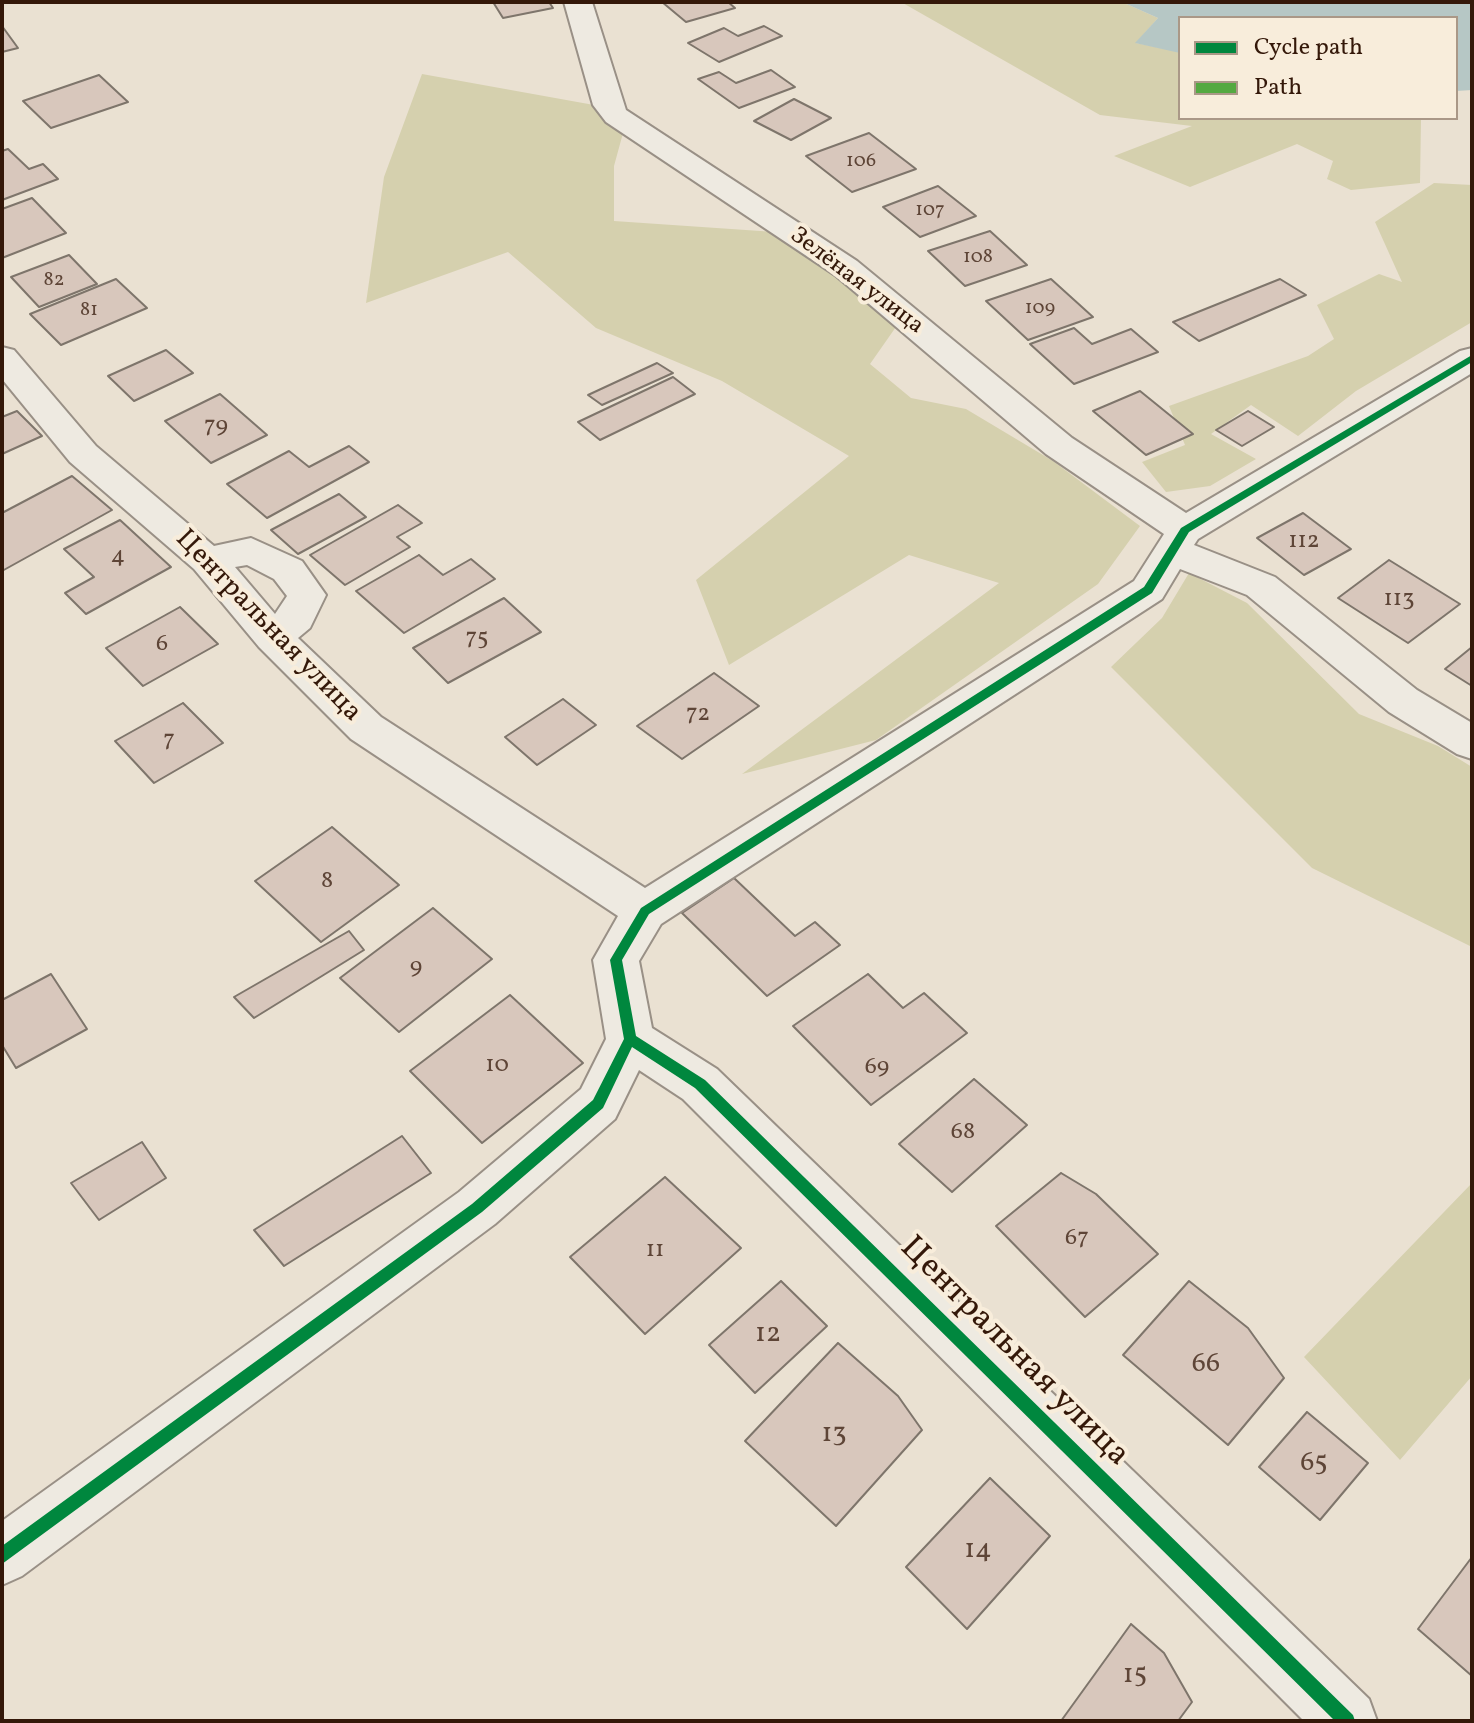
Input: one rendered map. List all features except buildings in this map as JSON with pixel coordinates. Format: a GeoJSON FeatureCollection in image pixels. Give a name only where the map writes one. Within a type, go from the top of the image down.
{"type":"FeatureCollection","features":[{"type":"Feature","properties":{"kind":"street","name":"Зелёная улица"},"geometry":{"type":"LineString","coordinates":[[578,2],[608,105],[616,116],[846,268],[1059,446],[1179,540],[1261,586],[1403,701],[1472,743]]}},
{"type":"Feature","properties":{"kind":"street","name":"Центральная улица"},"geometry":{"type":"LineString","coordinates":[[2,357],[83,454],[207,560],[273,637],[366,728],[645,911]]}},
{"type":"Feature","properties":{"kind":"street"},"geometry":{"type":"LineString","coordinates":[[2,1556],[477,1208],[598,1104],[630,1039],[616,960],[645,911],[1148,590],[1179,540],[1472,358]]}},
{"type":"Feature","properties":{"kind":"street"},"geometry":{"type":"LineString","coordinates":[[207,560],[251,551],[288,570],[307,595],[296,618],[273,637]]}},
{"type":"Feature","properties":{"kind":"street","name":"Центральная улица"},"geometry":{"type":"LineString","coordinates":[[630,1039],[700,1084],[1347,1721]]}},
{"type":"Feature","properties":{"kind":"shaded area"},"geometry":{"type":"Polygon","coordinates":[[[901,2],[1122,2],[1158,18],[1136,43],[1178,52],[1178,120],[1421,120],[1420,183],[1351,190],[1327,179],[1333,161],[1297,144],[1190,187],[1114,156],[1192,126],[1100,115],[901,2]]]}},
{"type":"Feature","properties":{"kind":"shaded area"},"geometry":{"type":"Polygon","coordinates":[[[1122,2],[1472,2],[1472,90],[1458,91],[1458,16],[1178,16],[1178,53],[1135,43],[1158,18],[1122,2]]]}},
{"type":"Feature","properties":{"kind":"shaded area"},"geometry":{"type":"Polygon","coordinates":[[[422,74],[594,105],[623,133],[614,166],[614,221],[775,232],[898,324],[870,364],[911,398],[966,409],[1053,461],[1140,526],[1098,584],[876,740],[742,774],[999,583],[909,555],[729,665],[696,580],[849,456],[722,381],[596,328],[508,252],[366,303],[384,177],[422,74]]]}},
{"type":"Feature","properties":{"kind":"shaded area"},"geometry":{"type":"Polygon","coordinates":[[[1434,183],[1472,185],[1472,322],[1356,391],[1298,436],[1251,405],[1211,434],[1256,459],[1210,486],[1166,492],[1142,462],[1185,445],[1169,406],[1308,356],[1334,339],[1317,305],[1379,274],[1402,282],[1375,222],[1434,183]]]}},
{"type":"Feature","properties":{"kind":"shaded area"},"geometry":{"type":"Polygon","coordinates":[[[1189,573],[1247,603],[1359,714],[1438,746],[1472,767],[1472,947],[1312,868],[1111,667],[1162,618],[1189,573]]]}},
{"type":"Feature","properties":{"kind":"shaded area"},"geometry":{"type":"Polygon","coordinates":[[[1472,1183],[1472,1376],[1400,1460],[1304,1357],[1472,1183]]]}},
{"type":"Feature","properties":{"kind":"cycle path"},"geometry":{"type":"LineString","coordinates":[[2,1556],[477,1208],[598,1104],[630,1039],[616,960],[645,911],[1148,590],[1185,530],[1472,358]]}},
{"type":"Feature","properties":{"kind":"cycle path"},"geometry":{"type":"LineString","coordinates":[[630,1039],[700,1084],[1347,1721]]}}]}
